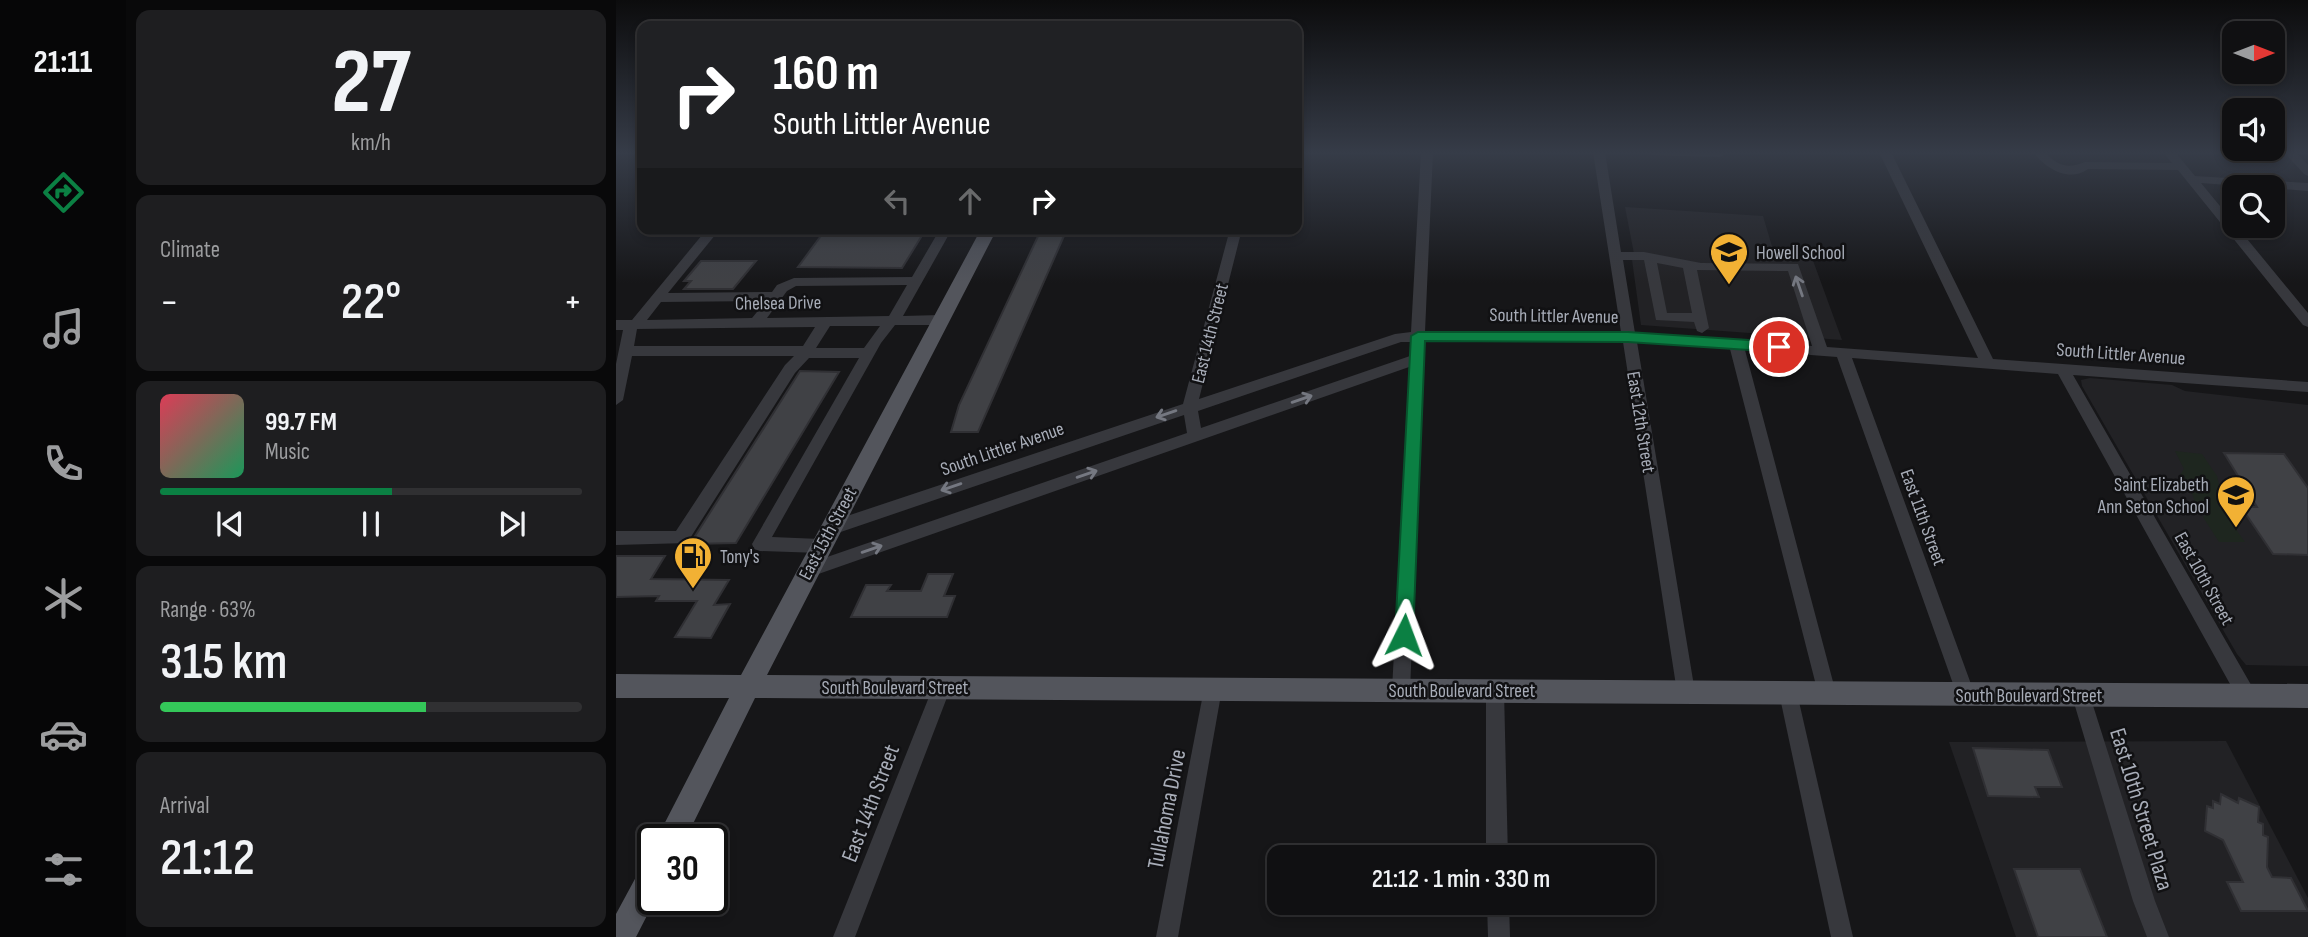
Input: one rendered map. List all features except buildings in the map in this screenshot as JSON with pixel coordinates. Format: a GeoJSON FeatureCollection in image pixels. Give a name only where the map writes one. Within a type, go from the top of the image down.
{"type":"FeatureCollection","features":[{"type":"Feature","properties":{"kind":"main road","name":"East 15th Street"},"geometry":{"type":"LineString","coordinates":[[678,824],[807,571],[986,235]]}},
{"type":"Feature","properties":{"kind":"main road","name":"South Boulevard Street"},"geometry":{"type":"LineString","coordinates":[[616,686],[2308,696]]}},
{"type":"Feature","properties":{"kind":"main road"},"geometry":{"type":"LineString","coordinates":[[620,937],[637,905]]}},
{"type":"Feature","properties":{"kind":"street"},"geometry":{"type":"LineString","coordinates":[[1401,690],[1425,196]]}},
{"type":"Feature","properties":{"kind":"street","name":"East 12th Street"},"geometry":{"type":"LineString","coordinates":[[1607,196],[1686,692]]}},
{"type":"Feature","properties":{"kind":"street"},"geometry":{"type":"LineString","coordinates":[[1906,196],[1988,364]]}},
{"type":"Feature","properties":{"kind":"street"},"geometry":{"type":"LineString","coordinates":[[2206,196],[2301,304],[2308,322]]}},
{"type":"Feature","properties":{"kind":"street"},"geometry":{"type":"LineString","coordinates":[[616,400],[626,351],[628,325],[658,298],[709,235]]}},
{"type":"Feature","properties":{"kind":"street"},"geometry":{"type":"LineString","coordinates":[[825,538],[760,544],[869,353],[893,320],[943,235]]}},
{"type":"Feature","properties":{"kind":"street","name":"East 14th Street"},"geometry":{"type":"LineString","coordinates":[[1195,436],[1191,406],[1234,235]]}},
{"type":"Feature","properties":{"kind":"street"},"geometry":{"type":"LineString","coordinates":[[1616,256],[1650,258],[1689,265],[1793,267],[1821,351]]}},
{"type":"Feature","properties":{"kind":"street"},"geometry":{"type":"LineString","coordinates":[[1650,258],[1661,317],[1700,318]]}},
{"type":"Feature","properties":{"kind":"street"},"geometry":{"type":"LineString","coordinates":[[1689,265],[1705,341]]}},
{"type":"Feature","properties":{"kind":"street"},"geometry":{"type":"LineString","coordinates":[[757,322],[782,288],[794,282],[916,281]]}},
{"type":"Feature","properties":{"kind":"street"},"geometry":{"type":"LineString","coordinates":[[658,298],[776,296]]}},
{"type":"Feature","properties":{"kind":"street","name":"Chelsea Drive"},"geometry":{"type":"LineString","coordinates":[[628,325],[940,320]]}},
{"type":"Feature","properties":{"kind":"street"},"geometry":{"type":"LineString","coordinates":[[616,538],[681,538],[790,369],[806,352],[826,321]]}},
{"type":"Feature","properties":{"kind":"street","name":"South Littler Avenue"},"geometry":{"type":"LineString","coordinates":[[825,538],[1388,338],[1628,337],[1705,341],[2308,387]]}},
{"type":"Feature","properties":{"kind":"street"},"geometry":{"type":"LineString","coordinates":[[1736,344],[1827,693]]}},
{"type":"Feature","properties":{"kind":"street"},"geometry":{"type":"LineString","coordinates":[[626,351],[869,353]]}},
{"type":"Feature","properties":{"kind":"street","name":"East 11th Street"},"geometry":{"type":"LineString","coordinates":[[1843,353],[1966,695]]}},
{"type":"Feature","properties":{"kind":"street"},"geometry":{"type":"LineString","coordinates":[[807,571],[1418,359]]}},
{"type":"Feature","properties":{"kind":"street","name":"East 10th Street"},"geometry":{"type":"LineString","coordinates":[[2064,370],[2247,696]]}},
{"type":"Feature","properties":{"kind":"street","name":"East 14th Street"},"geometry":{"type":"LineString","coordinates":[[844,937],[942,687]]}},
{"type":"Feature","properties":{"kind":"street","name":"Tullahoma Drive"},"geometry":{"type":"LineString","coordinates":[[1167,937],[1213,689]]}},
{"type":"Feature","properties":{"kind":"street"},"geometry":{"type":"LineString","coordinates":[[1494,691],[1497,845]]}},
{"type":"Feature","properties":{"kind":"street"},"geometry":{"type":"LineString","coordinates":[[1788,693],[1842,937]]}},
{"type":"Feature","properties":{"kind":"street","name":"East 10th Street Plaza"},"geometry":{"type":"LineString","coordinates":[[2081,696],[2144,901],[2158,937]]}},
{"type":"Feature","properties":{"kind":"street"},"geometry":{"type":"LineString","coordinates":[[1498,915],[1499,937]]}},
{"type":"Feature","properties":{"kind":"shaded area","name":"Howell School"},"geometry":{"type":"Polygon","coordinates":[[[1625,207],[1763,216],[1774,253],[1811,255],[1842,340],[1641,325],[1632,260],[1635,259],[1625,207]]]}},
{"type":"Feature","properties":{"kind":"shaded area","name":"Saint Elizabeth Ann Seton School"},"geometry":{"type":"Polygon","coordinates":[[[2090,378],[2172,385],[2185,391],[2308,405],[2308,666],[2246,665],[2237,654],[2082,386],[2081,380],[2090,378]]]}},
{"type":"Feature","properties":{"kind":"shaded area"},"geometry":{"type":"Polygon","coordinates":[[[2175,451],[2202,454],[2217,476],[2226,515],[2245,542],[2219,542],[2203,517],[2206,514],[2195,502],[2189,485],[2180,475],[2184,469],[2175,451]]]}},
{"type":"Feature","properties":{"kind":"shaded area"},"geometry":{"type":"Polygon","coordinates":[[[2226,741],[2308,898],[2308,937],[2016,937],[1949,742],[2226,741]]]}},
{"type":"Feature","properties":{"kind":"place","name":"Howell School"},"geometry":{"type":"Point","coordinates":[1729,286]}},
{"type":"Feature","properties":{"kind":"place","name":"Saint Elizabeth Ann Seton School"},"geometry":{"type":"Point","coordinates":[2236,529]}},
{"type":"Feature","properties":{"kind":"place","name":"Tony's"},"geometry":{"type":"Point","coordinates":[693,590]}},
{"type":"Feature","properties":{"kind":"route"},"geometry":{"type":"LineString","coordinates":[[1404,635],[1418,336],[1628,337],[1779,347]]}}]}
